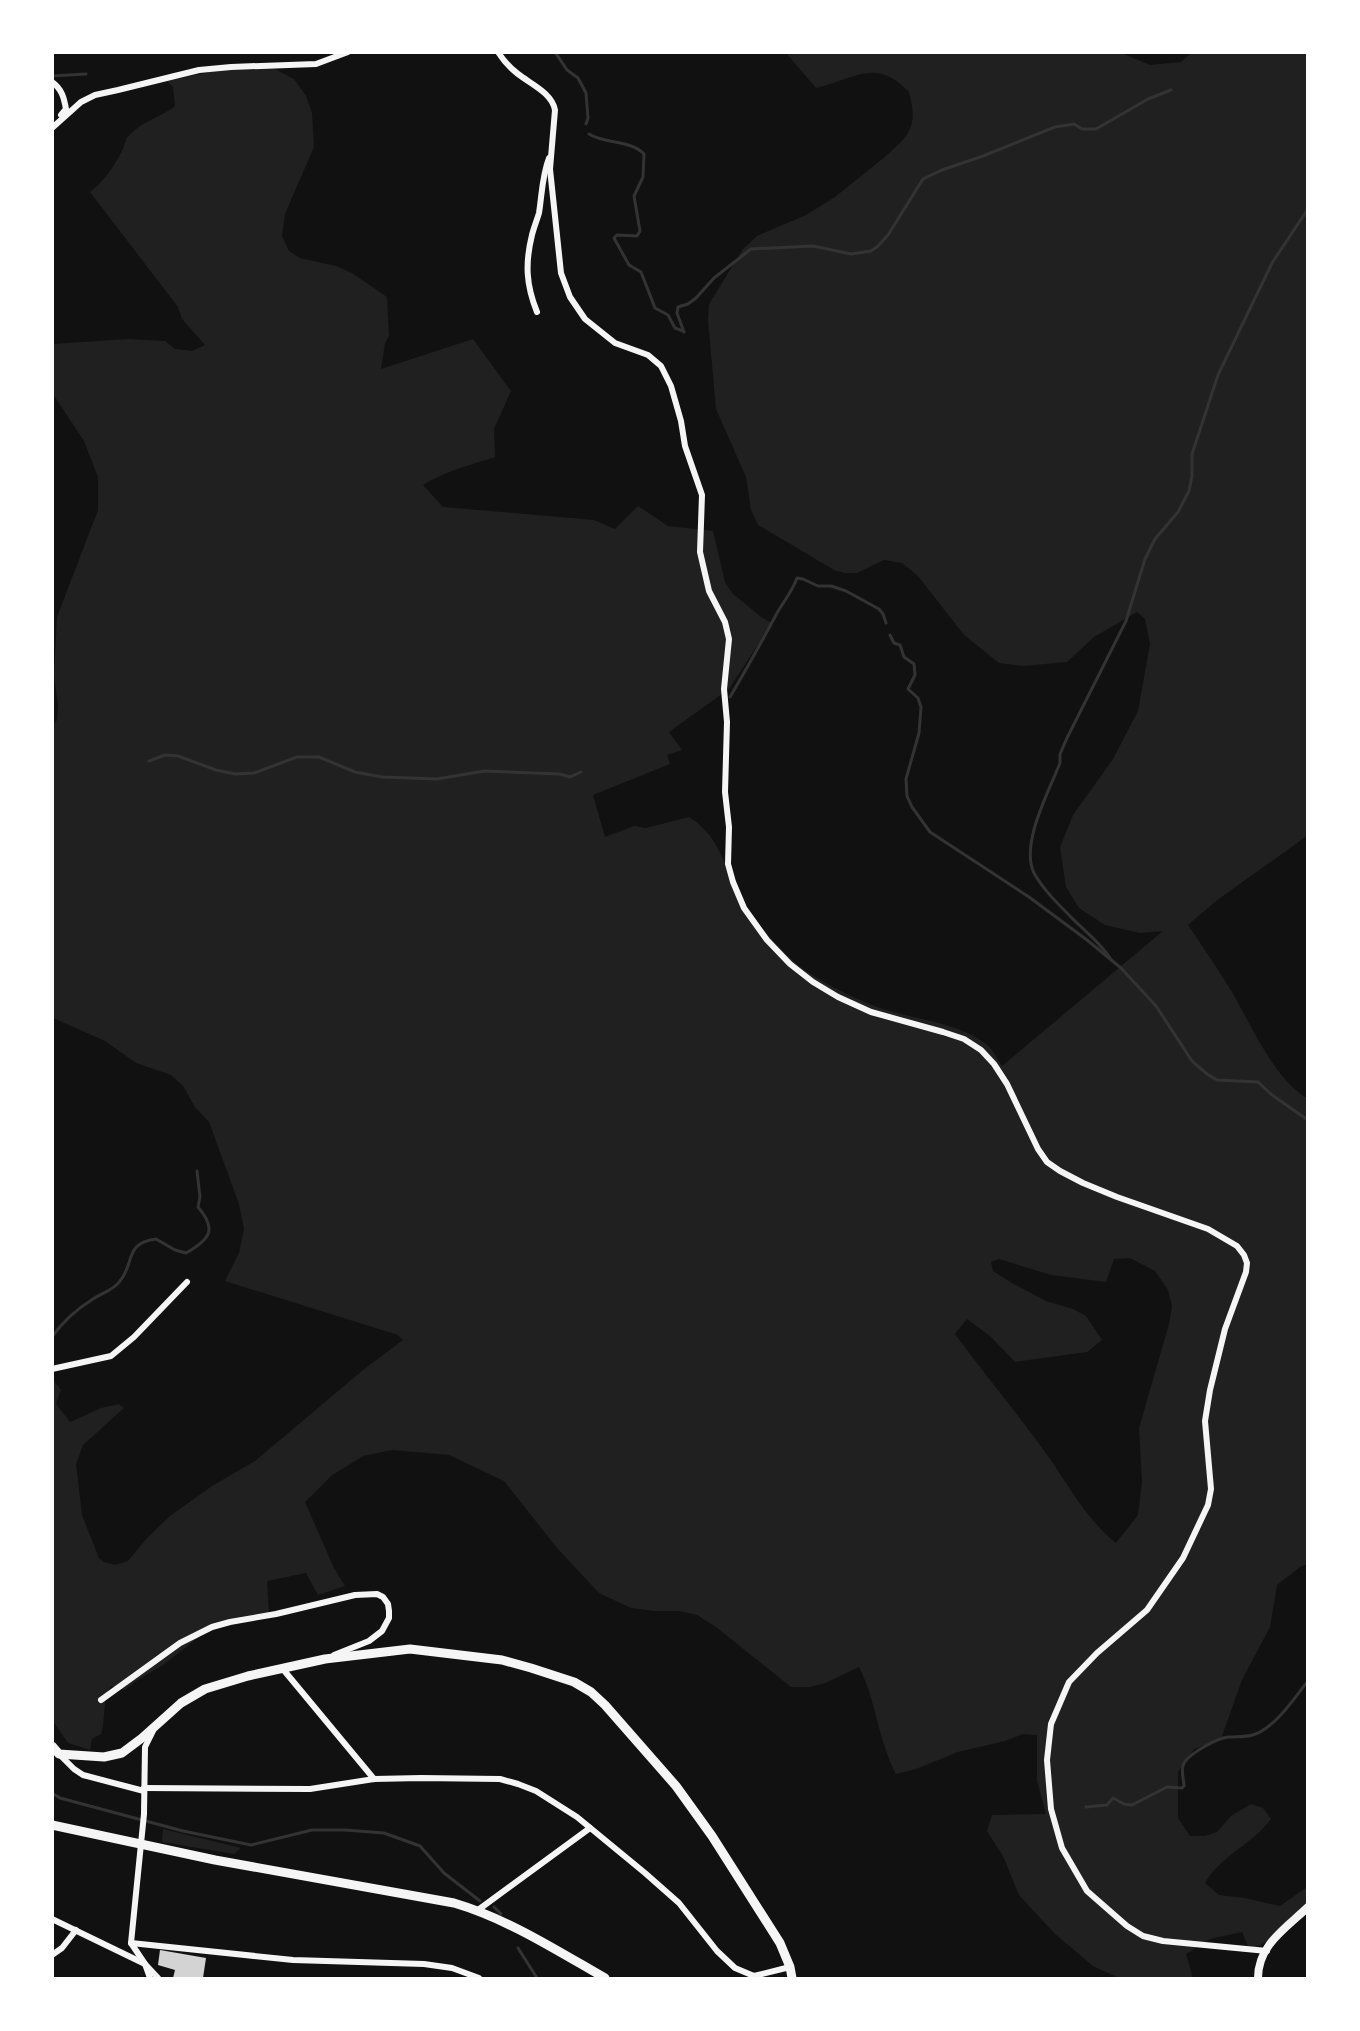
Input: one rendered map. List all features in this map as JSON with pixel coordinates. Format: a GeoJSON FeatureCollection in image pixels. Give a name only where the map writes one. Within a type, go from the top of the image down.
{"type":"FeatureCollection","features":[{"type":"Feature","properties":{"kind":"main road"},"geometry":{"type":"LineString","coordinates":[[56,1750],[104,1757],[122,1753],[181,1703],[205,1689],[248,1676],[325,1659],[410,1649],[429,1650],[502,1660],[574,1682],[591,1692],[617,1718],[690,1804],[780,1943],[792,1978]]}},
{"type":"Feature","properties":{"kind":"main road"},"geometry":{"type":"LineString","coordinates":[[52,1825],[215,1860],[433,1898],[478,1910],[513,1925],[605,1978]]}},
{"type":"Feature","properties":{"kind":"street"},"geometry":{"type":"LineString","coordinates":[[52,126],[81,102],[106,92],[199,70],[316,64],[348,52]]}},
{"type":"Feature","properties":{"kind":"street"},"geometry":{"type":"LineString","coordinates":[[498,52],[516,73],[553,102],[555,110],[550,170],[561,273],[570,297],[585,319],[615,343],[648,356],[661,366],[671,386],[685,446],[702,495],[700,552],[709,591],[725,622],[729,639],[724,689],[727,722],[725,792],[729,828],[728,864],[744,908],[766,940],[790,964],[813,982],[838,997],[871,1012],[964,1039],[981,1050],[994,1064],[1007,1084],[1038,1149],[1047,1162],[1060,1172],[1092,1187],[1208,1229],[1237,1246],[1244,1255],[1247,1263],[1246,1272],[1225,1329],[1205,1420],[1210,1490],[1208,1505],[1183,1558],[1147,1610],[1097,1653],[1069,1682],[1050,1724],[1047,1760],[1051,1809],[1062,1848],[1087,1891],[1127,1926],[1143,1936],[1163,1941],[1266,1951]]}},
{"type":"Feature","properties":{"kind":"street"},"geometry":{"type":"LineString","coordinates":[[52,82],[61,90],[66,109],[52,126]]}},
{"type":"Feature","properties":{"kind":"street"},"geometry":{"type":"LineString","coordinates":[[537,312],[529,293],[527,276],[529,248],[538,216],[544,171],[551,154]]}},
{"type":"Feature","properties":{"kind":"street"},"geometry":{"type":"LineString","coordinates":[[52,1369],[111,1356],[134,1337],[187,1282]]}},
{"type":"Feature","properties":{"kind":"street"},"geometry":{"type":"LineString","coordinates":[[101,1700],[180,1644],[212,1627],[293,1611],[355,1595],[377,1594],[383,1597],[388,1604],[389,1618],[382,1631],[369,1641],[325,1659]]}},
{"type":"Feature","properties":{"kind":"street"},"geometry":{"type":"LineString","coordinates":[[282,1668],[374,1779]]}},
{"type":"Feature","properties":{"kind":"street"},"geometry":{"type":"LineString","coordinates":[[156,1725],[145,1747],[144,1814],[131,1943],[158,1978]]}},
{"type":"Feature","properties":{"kind":"street"},"geometry":{"type":"LineString","coordinates":[[56,1750],[74,1770],[83,1775],[144,1789],[310,1789],[374,1779],[500,1779],[536,1791],[578,1817],[679,1903],[717,1951],[735,1968],[754,1976],[790,1967]]}},
{"type":"Feature","properties":{"kind":"street"},"geometry":{"type":"LineString","coordinates":[[478,1910],[590,1828]]}},
{"type":"Feature","properties":{"kind":"street"},"geometry":{"type":"LineString","coordinates":[[1258,1978],[1258,1971],[1273,1937],[1308,1907]]}},
{"type":"Feature","properties":{"kind":"street"},"geometry":{"type":"LineString","coordinates":[[52,1919],[145,1964],[150,1978]]}},
{"type":"Feature","properties":{"kind":"street"},"geometry":{"type":"LineString","coordinates":[[52,1954],[62,1948],[76,1930]]}},
{"type":"Feature","properties":{"kind":"street"},"geometry":{"type":"LineString","coordinates":[[131,1943],[293,1960],[424,1964],[452,1968],[479,1978]]}},
{"type":"Feature","properties":{"kind":"shaded area"},"geometry":{"type":"Polygon","coordinates":[[[1119,52],[1150,65],[1181,62],[1191,53],[1307,53],[1307,836],[1216,901],[1188,925],[1232,992],[1274,1066],[1296,1090],[1307,1098],[1307,1564],[1277,1585],[1270,1627],[1242,1680],[1221,1739],[1194,1749],[1178,1772],[1178,1818],[1190,1836],[1205,1836],[1217,1832],[1231,1816],[1251,1804],[1263,1808],[1271,1819],[1255,1836],[1219,1865],[1205,1883],[1219,1895],[1280,1906],[1307,1887],[1307,1915],[1289,1929],[1250,1951],[1242,1932],[1210,1939],[1186,1954],[1193,1978],[1119,1978],[1093,1966],[1054,1933],[1019,1895],[1003,1856],[987,1831],[992,1815],[1046,1814],[1037,1781],[1037,1735],[1023,1734],[1005,1741],[958,1752],[916,1769],[896,1774],[885,1748],[859,1667],[825,1683],[810,1687],[791,1687],[716,1627],[697,1615],[680,1611],[631,1608],[599,1593],[557,1548],[504,1481],[449,1455],[392,1450],[363,1456],[331,1476],[305,1502],[334,1568],[345,1586],[318,1595],[306,1573],[267,1581],[269,1614],[241,1619],[204,1633],[163,1665],[125,1690],[111,1686],[106,1697],[101,1734],[92,1739],[90,1750],[68,1743],[52,1720],[52,1378],[61,1390],[56,1404],[70,1422],[101,1408],[119,1404],[124,1408],[83,1445],[76,1464],[82,1515],[99,1558],[115,1565],[128,1561],[147,1538],[170,1516],[212,1486],[255,1461],[363,1370],[403,1340],[398,1335],[225,1281],[239,1253],[244,1229],[239,1204],[209,1122],[195,1107],[183,1086],[171,1075],[136,1063],[105,1041],[53,1018],[52,726],[57,720],[58,705],[54,676],[57,617],[98,510],[98,477],[84,441],[53,394],[53,344],[128,339],[165,341],[175,349],[192,351],[205,345],[182,319],[178,307],[90,192],[116,162],[127,138],[144,124],[175,106],[173,87],[167,81],[220,70],[267,65],[294,79],[306,96],[312,113],[314,147],[285,214],[282,236],[289,251],[300,258],[336,266],[352,273],[387,297],[389,336],[385,343],[381,369],[473,339],[511,391],[494,429],[495,457],[449,472],[423,485],[443,507],[594,520],[615,529],[638,506],[668,526],[713,531],[725,582],[732,593],[772,623],[729,689],[669,732],[682,750],[667,755],[670,764],[593,795],[605,837],[634,826],[646,828],[689,817],[700,825],[716,846],[749,912],[779,947],[802,968],[830,985],[874,1006],[950,1026],[975,1037],[993,1051],[1002,1066],[1163,931],[1140,933],[1105,925],[1079,908],[1066,887],[1060,847],[1073,815],[1113,759],[1138,711],[1150,644],[1145,619],[1137,612],[1094,637],[1067,662],[1023,666],[999,663],[964,635],[918,576],[902,563],[884,560],[857,573],[834,570],[758,525],[751,510],[746,477],[716,409],[708,320],[709,304],[743,249],[757,236],[806,215],[835,197],[902,141],[910,129],[913,118],[909,92],[886,75],[875,73],[854,76],[816,88],[786,53],[1119,52]],[[1130,1258],[1114,1259],[1106,1282],[1051,1275],[999,1259],[991,1262],[993,1271],[1046,1301],[1073,1309],[1086,1316],[1102,1340],[1087,1352],[1015,1362],[990,1336],[967,1319],[955,1334],[1037,1440],[1087,1513],[1116,1543],[1138,1515],[1142,1482],[1139,1428],[1169,1324],[1172,1306],[1168,1290],[1155,1271],[1130,1258]]]}},
{"type":"Feature","properties":{"kind":"shaded area"},"geometry":{"type":"Polygon","coordinates":[[[163,1829],[241,1848],[234,1854],[162,1842],[163,1829]]]}},
{"type":"Feature","properties":{"kind":"building"},"geometry":{"type":"Polygon","coordinates":[[[160,1950],[206,1958],[203,1978],[173,1978],[175,1970],[158,1965],[160,1950]]]}},
{"type":"Feature","properties":{"kind":"waterway"},"geometry":{"type":"LineString","coordinates":[[555,52],[567,70],[578,78],[586,93],[588,118],[586,124]]}},
{"type":"Feature","properties":{"kind":"waterway"},"geometry":{"type":"LineString","coordinates":[[52,76],[86,74]]}},
{"type":"Feature","properties":{"kind":"waterway"},"geometry":{"type":"LineString","coordinates":[[684,332],[677,313],[678,307],[696,298],[714,278],[751,249],[813,246],[851,254],[871,251],[888,235],[923,179],[1055,127],[1074,124],[1082,129],[1096,129],[1148,99],[1171,90]]}},
{"type":"Feature","properties":{"kind":"waterway"},"geometry":{"type":"LineString","coordinates":[[589,134],[632,146],[644,154],[643,177],[634,196],[640,231],[637,236],[617,235],[614,238],[629,265],[641,272],[655,308],[668,315],[675,328],[683,331]]}},
{"type":"Feature","properties":{"kind":"waterway"},"geometry":{"type":"LineString","coordinates":[[1110,958],[1046,890],[1034,873],[1031,861],[1033,833],[1043,802],[1060,763],[1060,754],[1067,738],[1126,621],[1145,559],[1155,539],[1178,512],[1189,491],[1192,454],[1218,375],[1272,263],[1308,209]]}},
{"type":"Feature","properties":{"kind":"waterway"},"geometry":{"type":"LineString","coordinates":[[730,697],[797,578],[818,586],[831,586],[846,591],[879,609],[886,623]]}},
{"type":"Feature","properties":{"kind":"waterway"},"geometry":{"type":"LineString","coordinates":[[890,635],[894,643],[900,645],[904,657],[914,664],[915,675],[908,689],[918,698],[921,707],[919,733],[906,779],[907,796],[930,832],[1029,897],[1121,968],[1156,1006],[1192,1061],[1207,1074],[1217,1080],[1258,1082],[1272,1095],[1308,1120]]}},
{"type":"Feature","properties":{"kind":"waterway"},"geometry":{"type":"LineString","coordinates":[[149,761],[165,755],[178,756],[216,770],[235,774],[254,773],[297,757],[319,757],[355,772],[382,777],[437,779],[484,771],[560,774],[570,777],[581,772]]}},
{"type":"Feature","properties":{"kind":"waterway"},"geometry":{"type":"LineString","coordinates":[[52,1337],[76,1311],[117,1284],[125,1274],[132,1255],[139,1245],[156,1239],[175,1250],[186,1253],[205,1239],[209,1228],[208,1222],[198,1207],[200,1197],[197,1171]]}},
{"type":"Feature","properties":{"kind":"waterway"},"geometry":{"type":"LineString","coordinates":[[1086,1807],[1107,1805],[1113,1798],[1124,1804],[1132,1805],[1167,1787],[1182,1788],[1184,1786],[1183,1766],[1191,1755],[1223,1738],[1248,1736],[1260,1732],[1280,1716],[1308,1681]]}},
{"type":"Feature","properties":{"kind":"waterway"},"geometry":{"type":"LineString","coordinates":[[52,1793],[60,1798],[183,1831],[251,1845],[312,1830],[384,1833],[420,1846],[444,1873],[480,1901]]}},
{"type":"Feature","properties":{"kind":"waterway"},"geometry":{"type":"LineString","coordinates":[[494,1907],[501,1914]]}},
{"type":"Feature","properties":{"kind":"waterway"},"geometry":{"type":"LineString","coordinates":[[518,1948],[537,1978]]}}]}
